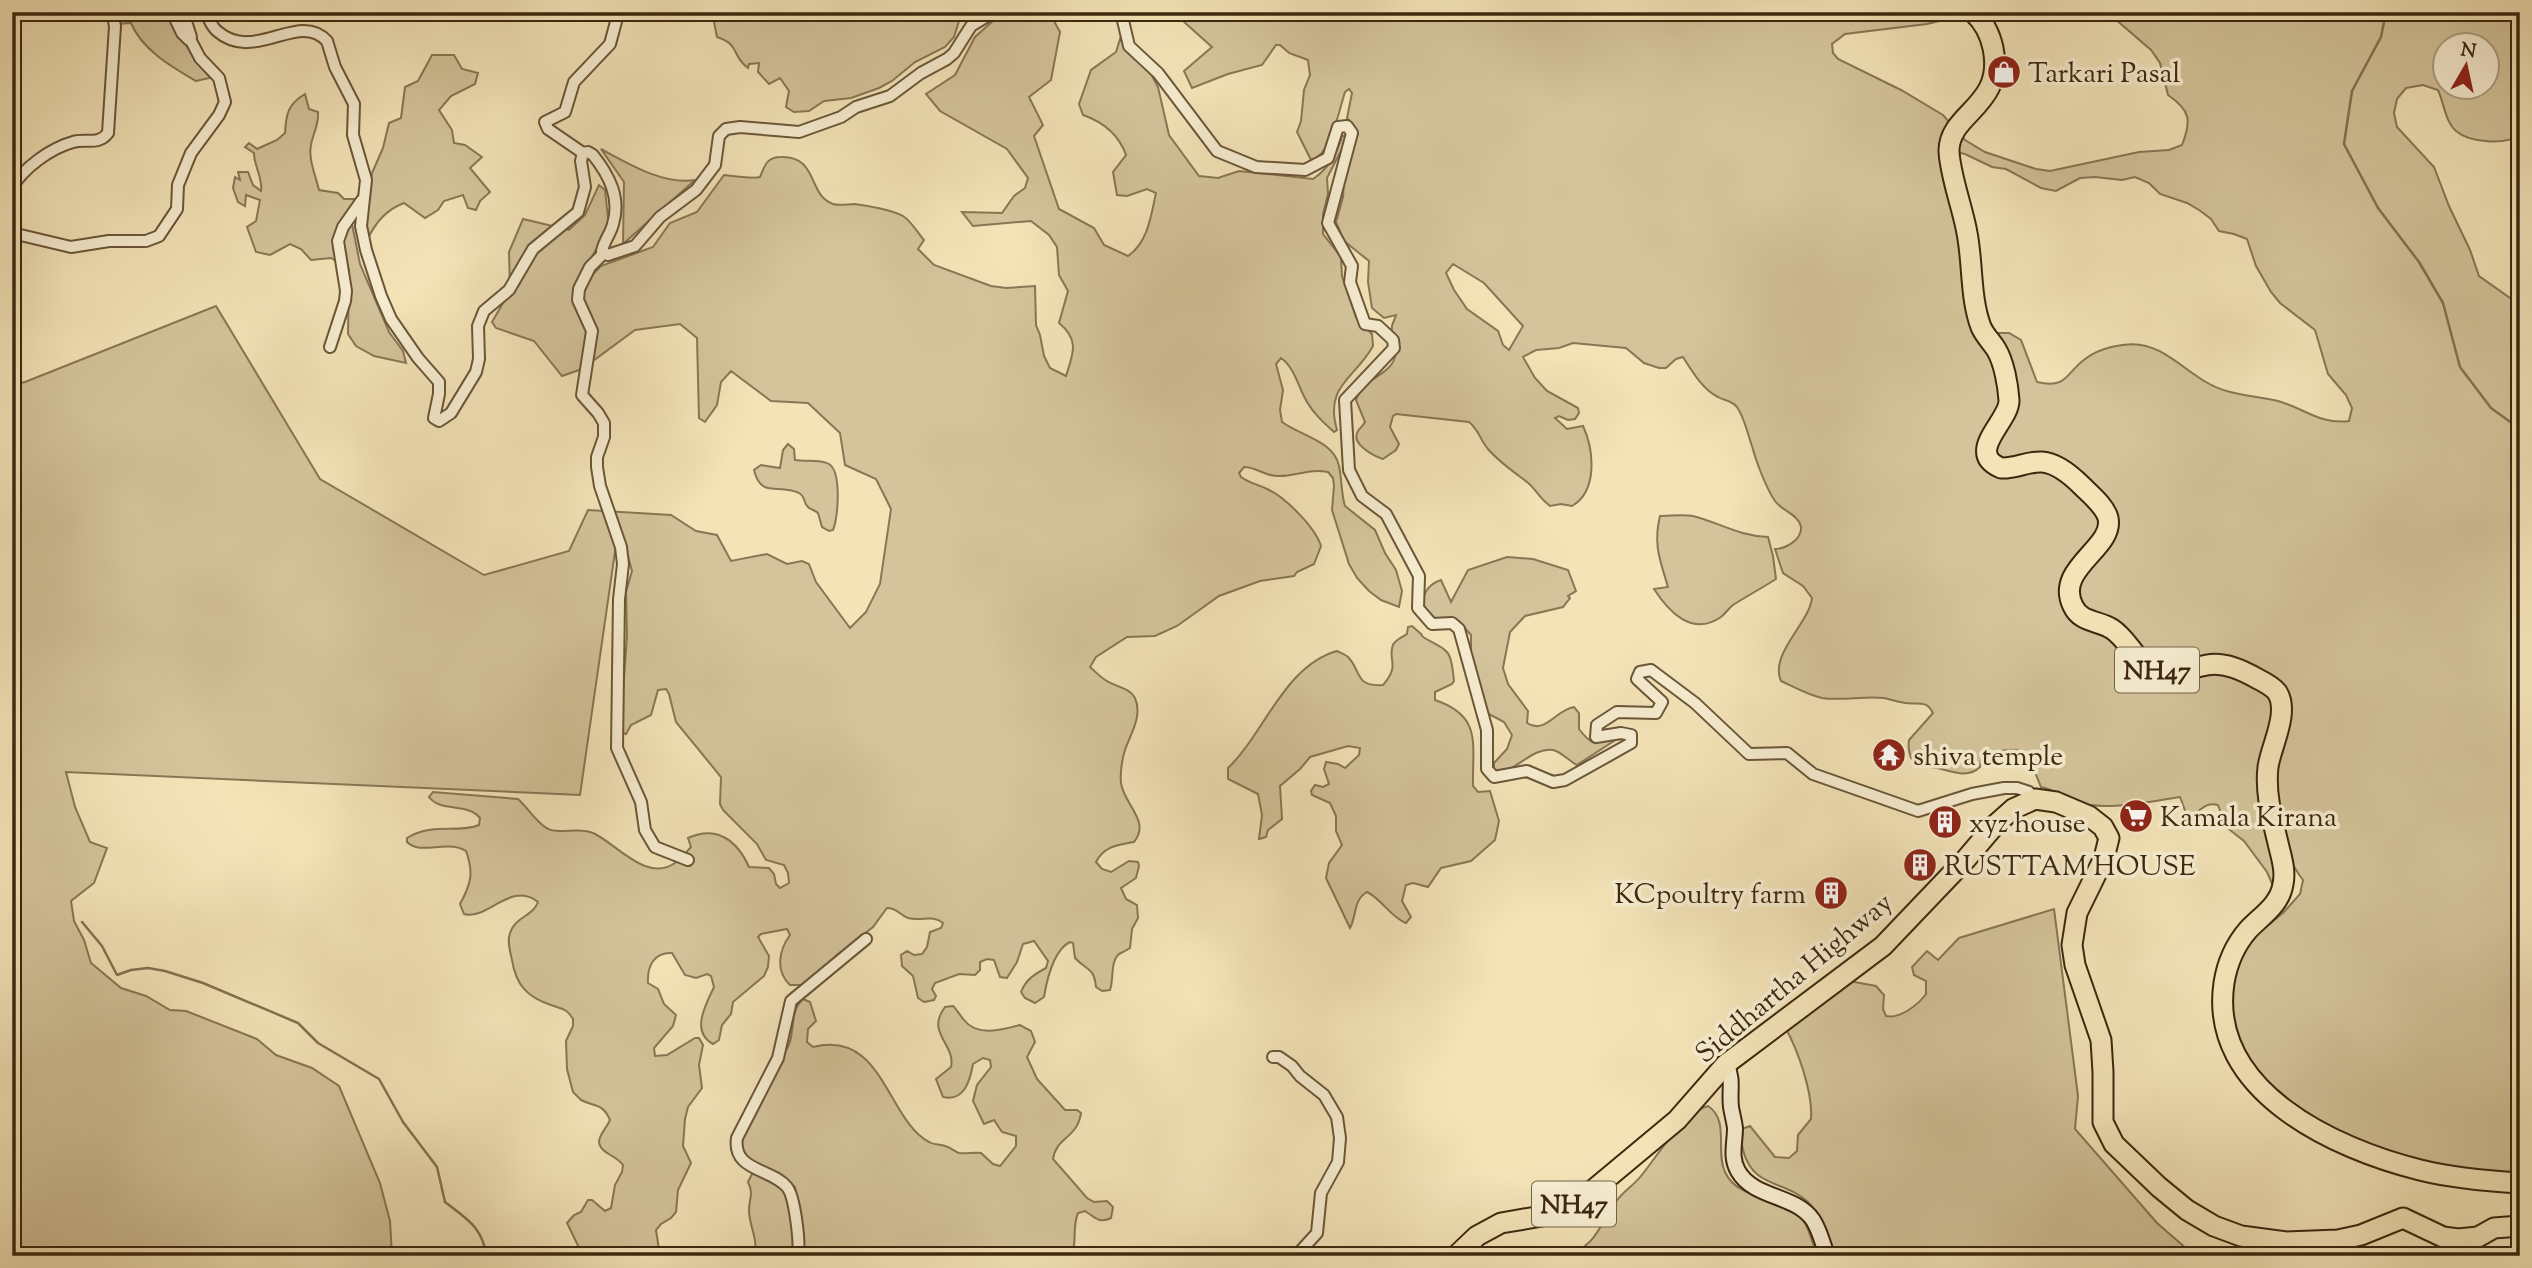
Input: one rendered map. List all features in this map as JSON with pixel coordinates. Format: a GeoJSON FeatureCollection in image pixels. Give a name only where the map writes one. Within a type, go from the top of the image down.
{"type":"FeatureCollection","features":[{"type":"Feature","properties":{"kind":"highway","name":"NH47"},"geometry":{"type":"LineString","coordinates":[[1973,12],[1989,34],[1995,69],[1985,96],[1953,134],[1949,154],[1968,237],[1968,254],[1979,320],[1985,336],[1999,355],[2009,399],[2006,415],[1989,438],[1989,457],[2001,468],[2036,462],[2057,467],[2081,485],[2105,511],[2108,522],[2105,535],[2084,558],[2071,584],[2071,603],[2080,615],[2113,630],[2142,662],[2156,670],[2176,672],[2216,664],[2231,667],[2269,685],[2277,692],[2280,700],[2280,715],[2267,782],[2284,869],[2283,884],[2276,902],[2240,941],[2226,972],[2223,1005],[2235,1054],[2253,1081],[2279,1105],[2308,1125],[2346,1144],[2421,1170],[2520,1183]]}},
{"type":"Feature","properties":{"kind":"highway","name":"Siddhartha Highway"},"geometry":{"type":"LineString","coordinates":[[1456,1256],[1477,1236],[1501,1223],[1556,1212],[1581,1200],[1676,1120],[1727,1064],[1883,946],[1995,825],[2013,809],[2035,799]]}},
{"type":"Feature","properties":{"kind":"highway"},"geometry":{"type":"LineString","coordinates":[[2035,799],[2056,802],[2089,816],[2100,823],[2108,834],[2108,848],[2077,914],[2073,956],[2101,1040],[2104,1072],[2102,1111],[2105,1128],[2114,1144],[2159,1186],[2187,1210],[2214,1226],[2241,1236],[2270,1241],[2303,1242],[2346,1238],[2361,1235],[2403,1218],[2443,1237],[2458,1239],[2478,1237],[2494,1228],[2520,1226]]}},
{"type":"Feature","properties":{"kind":"street"},"geometry":{"type":"LineString","coordinates":[[12,188],[27,168],[64,145],[82,140],[89,143],[99,141],[108,133],[115,26],[112,12]]}},
{"type":"Feature","properties":{"kind":"street"},"geometry":{"type":"LineString","coordinates":[[172,12],[186,38],[191,39]]}},
{"type":"Feature","properties":{"kind":"street"},"geometry":{"type":"LineString","coordinates":[[14,238],[71,247],[109,241],[146,241],[159,236],[177,209],[178,185],[191,153],[219,115],[225,102],[219,78],[200,58],[183,12]]}},
{"type":"Feature","properties":{"kind":"street"},"geometry":{"type":"LineString","coordinates":[[205,12],[217,31],[242,43],[293,32],[308,32],[324,38],[328,45],[335,67],[354,104],[353,135],[366,180],[361,232],[391,319],[418,358],[439,382],[434,418],[436,421],[441,421],[456,406],[476,372],[479,359],[478,326],[484,311],[509,290],[533,248],[578,212],[585,187],[581,161],[583,153]]}},
{"type":"Feature","properties":{"kind":"street"},"geometry":{"type":"LineString","coordinates":[[604,254],[603,247],[614,220],[614,192],[609,178],[590,152],[583,153],[548,130],[545,122],[565,112],[574,82],[610,44],[621,12]]}},
{"type":"Feature","properties":{"kind":"street"},"geometry":{"type":"LineString","coordinates":[[688,860],[655,847],[645,830],[641,802],[617,748],[619,600],[624,564],[621,547],[600,486],[597,467],[597,457],[604,437],[604,423],[582,395],[592,331],[578,300],[579,289],[590,267],[604,254],[614,255],[635,246],[660,217],[696,190],[715,165],[717,141],[726,129],[740,127],[799,132],[841,117],[856,107],[890,96],[921,73],[947,60],[971,26],[994,12]]}},
{"type":"Feature","properties":{"kind":"street"},"geometry":{"type":"LineString","coordinates":[[1121,12],[1129,46],[1158,73],[1217,151],[1256,167],[1305,170],[1328,158],[1338,127],[1347,126],[1352,133],[1328,223],[1352,267],[1350,282],[1365,324],[1378,326],[1393,340],[1394,348],[1345,400],[1349,470],[1362,496],[1386,514],[1419,576],[1418,608],[1432,624],[1452,623],[1458,629],[1487,730],[1487,769],[1494,778],[1527,771],[1553,782],[1565,780],[1631,743],[1631,735],[1621,733],[1596,737],[1597,725],[1617,712],[1656,713],[1662,702],[1637,679],[1640,672],[1651,670],[1695,703],[1749,754],[1787,753],[1813,774],[1918,811],[1972,794],[2004,788],[2029,792],[2035,799]]}},
{"type":"Feature","properties":{"kind":"street"},"geometry":{"type":"LineString","coordinates":[[330,347],[346,291],[338,241],[343,228],[364,198]]}},
{"type":"Feature","properties":{"kind":"street"},"geometry":{"type":"LineString","coordinates":[[798,1256],[800,1234],[790,1191],[782,1183],[743,1161],[736,1149],[737,1138],[778,1058],[791,1001],[866,939]]}},
{"type":"Feature","properties":{"kind":"street"},"geometry":{"type":"LineString","coordinates":[[1273,1057],[1279,1057],[1292,1066],[1324,1095],[1337,1116],[1340,1138],[1338,1162],[1321,1193],[1317,1210],[1317,1233],[1296,1256]]}},
{"type":"Feature","properties":{"kind":"street"},"geometry":{"type":"LineString","coordinates":[[1727,1064],[1732,1079],[1734,1159],[1739,1173],[1755,1187],[1790,1202],[1808,1214],[1816,1224],[1827,1256]]}},
{"type":"Feature","properties":{"kind":"shaded area"},"geometry":{"type":"Polygon","coordinates":[[[115,12],[174,12],[188,48],[214,77],[196,81],[168,64],[150,50],[131,23],[118,24],[115,12]]]}},
{"type":"Feature","properties":{"kind":"shaded area"},"geometry":{"type":"Polygon","coordinates":[[[712,12],[972,12],[959,21],[954,37],[945,47],[915,62],[892,81],[851,98],[824,101],[809,111],[794,112],[786,107],[789,91],[780,78],[769,84],[758,72],[759,63],[749,64],[748,68],[730,44],[717,37],[712,12]]]}},
{"type":"Feature","properties":{"kind":"shaded area"},"geometry":{"type":"Polygon","coordinates":[[[1003,12],[1049,12],[1060,32],[1051,80],[1029,97],[1043,125],[1034,136],[1059,209],[1094,228],[1104,245],[1128,256],[1144,236],[1156,193],[1147,189],[1127,196],[1117,195],[1113,172],[1126,155],[1115,135],[1104,125],[1083,115],[1079,104],[1091,70],[1116,52],[1120,39],[1151,74],[1158,87],[1169,135],[1199,176],[1218,178],[1239,171],[1313,179],[1327,166],[1335,155],[1342,136],[1345,136],[1345,143],[1327,178],[1328,194],[1323,214],[1323,234],[1341,257],[1342,276],[1356,317],[1372,334],[1373,346],[1338,392],[1334,415],[1337,430],[1334,432],[1313,410],[1293,372],[1281,358],[1276,364],[1283,390],[1280,410],[1282,422],[1324,445],[1336,458],[1345,506],[1375,530],[1396,570],[1402,591],[1399,607],[1381,600],[1357,578],[1349,564],[1332,510],[1334,486],[1333,478],[1328,472],[1277,476],[1244,467],[1239,473],[1241,477],[1282,499],[1313,530],[1321,546],[1314,564],[1294,576],[1260,581],[1219,596],[1177,626],[1155,636],[1127,637],[1096,657],[1090,667],[1105,680],[1133,695],[1138,712],[1124,754],[1121,779],[1123,791],[1140,827],[1134,842],[1107,849],[1096,862],[1102,869],[1111,872],[1129,861],[1138,862],[1139,866],[1136,878],[1121,888],[1126,899],[1137,905],[1138,918],[1132,929],[1130,948],[1119,954],[1114,961],[1110,990],[1102,991],[1096,987],[1092,972],[1075,958],[1073,943],[1070,942],[1056,958],[1044,997],[1035,1003],[1025,998],[1021,992],[1023,987],[1031,977],[1046,968],[1048,961],[1034,941],[1023,944],[1017,962],[1007,978],[1000,977],[994,960],[987,959],[980,962],[980,970],[975,975],[959,974],[935,983],[932,989],[936,996],[934,1000],[924,1002],[918,998],[913,976],[902,966],[901,955],[907,951],[914,955],[922,954],[927,947],[930,932],[941,928],[943,923],[935,919],[908,918],[894,909],[887,908],[873,927],[837,955],[808,985],[790,985],[782,973],[781,954],[790,935],[787,929],[761,934],[758,937],[769,956],[768,967],[764,976],[733,1002],[731,1014],[722,1025],[719,1040],[713,1044],[706,1039],[701,1025],[704,1009],[714,987],[711,976],[707,974],[696,978],[685,975],[672,953],[661,955],[650,966],[648,983],[658,989],[664,1004],[676,1015],[673,1026],[654,1048],[655,1056],[667,1055],[695,1038],[699,1038],[703,1045],[699,1065],[702,1088],[688,1107],[685,1119],[683,1146],[691,1163],[678,1190],[676,1212],[656,1230],[660,1256],[583,1256],[567,1223],[581,1212],[588,1200],[592,1200],[605,1211],[611,1208],[615,1185],[623,1165],[600,1145],[600,1138],[610,1120],[607,1115],[601,1108],[581,1100],[573,1092],[567,1069],[566,1041],[573,1026],[571,1015],[529,994],[516,976],[509,946],[510,933],[516,923],[532,911],[538,902],[528,896],[518,896],[473,915],[464,914],[460,904],[471,872],[466,851],[450,847],[419,848],[407,842],[407,838],[426,830],[462,829],[479,825],[480,818],[475,813],[434,802],[429,797],[433,792],[518,799],[550,830],[581,830],[593,833],[642,865],[664,868],[675,863],[691,847],[688,838],[708,833],[716,834],[732,843],[749,867],[769,868],[780,888],[789,883],[784,865],[766,860],[757,844],[723,810],[720,804],[721,777],[676,722],[666,689],[658,690],[651,715],[631,725],[626,734],[620,732],[627,636],[626,592],[632,571],[619,524],[580,795],[66,772],[75,807],[90,842],[107,848],[94,883],[71,901],[74,921],[84,940],[91,963],[121,988],[146,996],[170,1010],[186,1011],[257,1039],[276,1055],[312,1068],[339,1086],[380,1183],[390,1221],[392,1256],[12,1256],[12,385],[216,306],[320,479],[484,575],[569,551],[588,510],[671,515],[696,531],[717,535],[731,561],[767,554],[787,564],[802,561],[809,564],[816,582],[850,628],[866,612],[880,584],[891,509],[876,479],[845,465],[840,433],[808,403],[771,401],[731,371],[721,382],[717,405],[705,422],[699,418],[697,338],[680,324],[635,330],[582,369],[562,376],[534,341],[496,328],[492,322],[510,291],[509,252],[523,219],[569,230],[585,215],[599,185],[605,190],[609,227],[574,288],[579,298],[588,279],[601,266],[653,247],[670,223],[697,212],[724,175],[760,177],[765,165],[773,158],[793,158],[802,163],[819,193],[833,204],[873,207],[892,211],[906,218],[924,240],[918,249],[934,265],[991,286],[1035,286],[1036,325],[1044,356],[1050,368],[1066,376],[1073,348],[1070,335],[1059,323],[1068,291],[1059,275],[1057,247],[1049,235],[1031,221],[973,226],[962,212],[1002,213],[1014,196],[1025,188],[1028,178],[1007,149],[940,111],[926,94],[955,75],[975,37],[1003,12]]]}},
{"type":"Feature","properties":{"kind":"shaded area"},"geometry":{"type":"Polygon","coordinates":[[[1173,12],[2051,12],[2046,15],[2016,15],[2002,21],[1979,15],[1956,17],[1927,24],[1845,34],[1832,44],[1833,53],[1838,59],[1901,90],[1943,115],[1965,140],[1985,152],[2050,171],[2139,152],[2169,150],[2182,145],[2187,129],[2187,116],[2181,106],[2168,95],[2160,63],[2151,50],[2107,12],[2321,12],[2327,16],[2329,12],[2520,12],[2520,135],[2497,141],[2478,140],[2462,135],[2449,122],[2442,102],[2500,102],[2500,32],[2430,32],[2430,87],[2423,85],[2406,88],[2397,99],[2394,113],[2397,127],[2434,167],[2479,276],[2520,305],[2520,1179],[2492,1180],[2341,1146],[2247,1078],[2223,1011],[2242,947],[2284,912],[2300,894],[2303,880],[2265,823],[2266,837],[2279,882],[2273,886],[2267,872],[2244,841],[2226,827],[2218,805],[2207,805],[2193,815],[2186,813],[2180,797],[2111,806],[2071,801],[2041,787],[2028,757],[2017,750],[1985,754],[1980,767],[1970,773],[1922,766],[1912,760],[1909,740],[1933,713],[1927,706],[1883,698],[1822,698],[1781,681],[1780,660],[1812,598],[1803,586],[1783,573],[1775,549],[1792,543],[1799,536],[1800,523],[1772,496],[1737,407],[1707,390],[1683,357],[1676,359],[1666,368],[1659,368],[1644,363],[1626,348],[1573,343],[1559,348],[1536,350],[1523,357],[1535,378],[1547,391],[1578,408],[1579,413],[1575,419],[1568,420],[1559,416],[1555,418],[1567,429],[1583,426],[1590,447],[1590,480],[1586,491],[1572,506],[1550,506],[1530,485],[1492,454],[1469,422],[1396,414],[1390,427],[1399,444],[1396,450],[1383,459],[1364,449],[1356,436],[1365,422],[1356,400],[1364,387],[1387,370],[1394,360],[1396,350],[1392,325],[1396,315],[1384,318],[1372,308],[1368,282],[1369,261],[1344,241],[1336,222],[1357,135],[1355,127],[1347,118],[1352,93],[1349,89],[1345,92],[1329,141],[1318,157],[1311,160],[1297,132],[1301,121],[1304,90],[1310,75],[1308,60],[1276,45],[1262,65],[1192,88],[1184,71],[1212,47],[1173,12]],[[1956,152],[1980,302],[1992,333],[2009,333],[2021,340],[2037,382],[2060,382],[2085,359],[2105,349],[2127,344],[2141,345],[2159,351],[2223,390],[2278,401],[2329,421],[2349,421],[2352,408],[2346,395],[2328,374],[2315,330],[2280,303],[2271,292],[2256,266],[2247,239],[2219,231],[2211,219],[2199,210],[2160,194],[2149,183],[2135,177],[2122,180],[2080,178],[2056,191],[2041,188],[2006,169],[1992,167],[1956,152]],[[1453,264],[1446,273],[1454,290],[1467,309],[1498,331],[1503,345],[1509,350],[1523,326],[1484,283],[1453,264]]]}},
{"type":"Feature","properties":{"kind":"shaded area"},"geometry":{"type":"Polygon","coordinates":[[[432,55],[454,55],[462,69],[478,73],[475,84],[451,96],[439,110],[452,130],[454,143],[465,145],[482,157],[470,168],[490,192],[480,201],[476,210],[468,208],[463,195],[444,201],[438,210],[425,218],[404,203],[383,217],[368,238],[365,217],[372,173],[383,148],[389,123],[401,118],[405,87],[418,81],[432,55]]]}},
{"type":"Feature","properties":{"kind":"shaded area"},"geometry":{"type":"Polygon","coordinates":[[[305,94],[309,109],[318,112],[310,150],[319,190],[338,193],[344,199],[355,199],[358,209],[352,224],[360,264],[389,332],[403,351],[406,363],[374,356],[356,346],[348,334],[349,269],[331,258],[311,260],[301,249],[290,244],[270,255],[256,252],[247,227],[256,221],[260,200],[246,195],[245,206],[238,202],[233,188],[235,177],[240,180],[238,172],[248,172],[253,185],[261,191],[254,153],[245,147],[249,143],[257,149],[277,140],[285,133],[289,110],[305,94]]]}},
{"type":"Feature","properties":{"kind":"shaded area"},"geometry":{"type":"Polygon","coordinates":[[[601,149],[659,176],[683,181],[695,180],[623,244],[624,182],[601,149]]]}},
{"type":"Feature","properties":{"kind":"shaded area"},"geometry":{"type":"Polygon","coordinates":[[[788,444],[794,449],[795,460],[821,462],[829,464],[833,469],[838,496],[833,530],[822,527],[818,513],[806,505],[799,493],[766,487],[757,479],[754,470],[761,465],[780,468],[783,450],[788,444]]]}},
{"type":"Feature","properties":{"kind":"shaded area"},"geometry":{"type":"Polygon","coordinates":[[[1660,516],[1693,516],[1739,532],[1768,537],[1776,579],[1710,622],[1700,624],[1682,619],[1654,589],[1668,587],[1657,544],[1660,516]]]}},
{"type":"Feature","properties":{"kind":"shaded area"},"geometry":{"type":"Polygon","coordinates":[[[1507,557],[1533,559],[1568,570],[1576,591],[1568,596],[1570,598],[1563,607],[1525,616],[1510,632],[1503,668],[1508,684],[1528,711],[1527,723],[1540,726],[1574,707],[1579,713],[1579,729],[1589,740],[1596,742],[1617,739],[1577,765],[1556,751],[1545,750],[1510,769],[1494,770],[1494,763],[1507,749],[1512,735],[1504,722],[1487,713],[1471,658],[1471,635],[1453,620],[1434,618],[1422,605],[1427,589],[1437,582],[1441,580],[1451,602],[1468,570],[1507,557]]]}},
{"type":"Feature","properties":{"kind":"shaded area"},"geometry":{"type":"Polygon","coordinates":[[[1412,626],[1449,656],[1454,681],[1435,692],[1435,700],[1461,714],[1468,723],[1473,745],[1473,786],[1478,792],[1490,791],[1499,821],[1495,840],[1471,861],[1441,868],[1428,887],[1413,883],[1406,885],[1402,901],[1411,917],[1406,923],[1395,917],[1367,892],[1357,903],[1350,928],[1326,878],[1329,863],[1342,845],[1336,831],[1336,816],[1330,803],[1312,795],[1311,791],[1315,785],[1323,787],[1329,784],[1324,769],[1326,762],[1345,768],[1359,755],[1360,748],[1348,746],[1310,757],[1280,786],[1282,819],[1268,830],[1266,837],[1259,839],[1262,815],[1258,794],[1228,779],[1228,768],[1241,754],[1276,702],[1303,671],[1319,659],[1337,651],[1348,657],[1363,681],[1383,685],[1391,672],[1393,645],[1407,634],[1408,627],[1412,626]]]}},
{"type":"Feature","properties":{"kind":"shaded area"},"geometry":{"type":"Polygon","coordinates":[[[2054,909],[2078,1096],[2075,1129],[2157,1223],[2195,1256],[1836,1256],[1825,1228],[1808,1202],[1790,1190],[1762,1178],[1748,1163],[1742,1147],[1742,1129],[1750,1126],[1775,1157],[1789,1158],[1797,1151],[1798,1135],[1811,1119],[1810,1097],[1804,1072],[1785,1027],[1849,981],[1876,986],[1884,995],[1883,1009],[1886,1016],[1903,1013],[1914,1007],[1926,994],[1926,981],[1914,975],[1912,967],[1927,951],[1938,960],[1959,938],[2054,909]]]}},
{"type":"Feature","properties":{"kind":"shaded area"},"geometry":{"type":"Polygon","coordinates":[[[803,999],[810,1002],[816,1021],[808,1029],[807,1042],[813,1047],[836,1045],[855,1051],[881,1079],[915,1131],[933,1144],[959,1153],[981,1153],[993,1164],[1000,1166],[1016,1146],[1016,1136],[1002,1132],[994,1120],[984,1124],[973,1101],[977,1085],[991,1067],[990,1060],[983,1058],[973,1064],[968,1083],[961,1093],[950,1098],[943,1097],[936,1079],[951,1067],[951,1059],[938,1024],[945,1007],[953,1006],[969,1025],[976,1029],[990,1031],[1020,1025],[1031,1031],[1035,1042],[1027,1057],[1037,1079],[1065,1110],[1077,1110],[1081,1113],[1079,1122],[1058,1146],[1053,1159],[1087,1198],[1094,1202],[1107,1201],[1113,1207],[1111,1218],[1100,1220],[1085,1211],[1078,1213],[1072,1256],[754,1256],[755,1244],[749,1216],[751,1193],[748,1182],[753,1172],[785,1190],[798,1243],[804,1241],[795,1187],[747,1160],[741,1148],[742,1136],[754,1106],[788,1048],[795,1011],[803,999]]]}},
{"type":"Feature","properties":{"kind":"shaded area"},"geometry":{"type":"Polygon","coordinates":[[[1708,1106],[1719,1119],[1722,1164],[1732,1182],[1751,1194],[1795,1212],[1805,1224],[1817,1256],[1564,1256],[1576,1252],[1591,1240],[1618,1199],[1638,1179],[1671,1136],[1689,1117],[1708,1106]]]}},
{"type":"Feature","properties":{"kind":"waterway"},"geometry":{"type":"LineString","coordinates":[[2386,12],[2381,37],[2352,91],[2344,144],[2378,208],[2419,262],[2443,303],[2460,367],[2491,408],[2520,429]]}},
{"type":"Feature","properties":{"kind":"waterway"},"geometry":{"type":"LineString","coordinates":[[82,922],[102,946],[117,975],[148,968],[203,983],[298,1023],[318,1043],[379,1079],[403,1122],[437,1167],[445,1202],[477,1230],[487,1256]]}},
{"type":"Feature","properties":{"kind":"place","name":"Tarkari Pasal"},"geometry":{"type":"Point","coordinates":[2004,72]}},
{"type":"Feature","properties":{"kind":"place","name":"shiva temple"},"geometry":{"type":"Point","coordinates":[1889,755]}},
{"type":"Feature","properties":{"kind":"place","name":"Kamala Kirana"},"geometry":{"type":"Point","coordinates":[2136,816]}},
{"type":"Feature","properties":{"kind":"place","name":"xyz house"},"geometry":{"type":"Point","coordinates":[1945,822]}},
{"type":"Feature","properties":{"kind":"place","name":"RUSTTAM HOUSE"},"geometry":{"type":"Point","coordinates":[1920,865]}},
{"type":"Feature","properties":{"kind":"place","name":"KCpoultry farm"},"geometry":{"type":"Point","coordinates":[1831,893]}}]}
